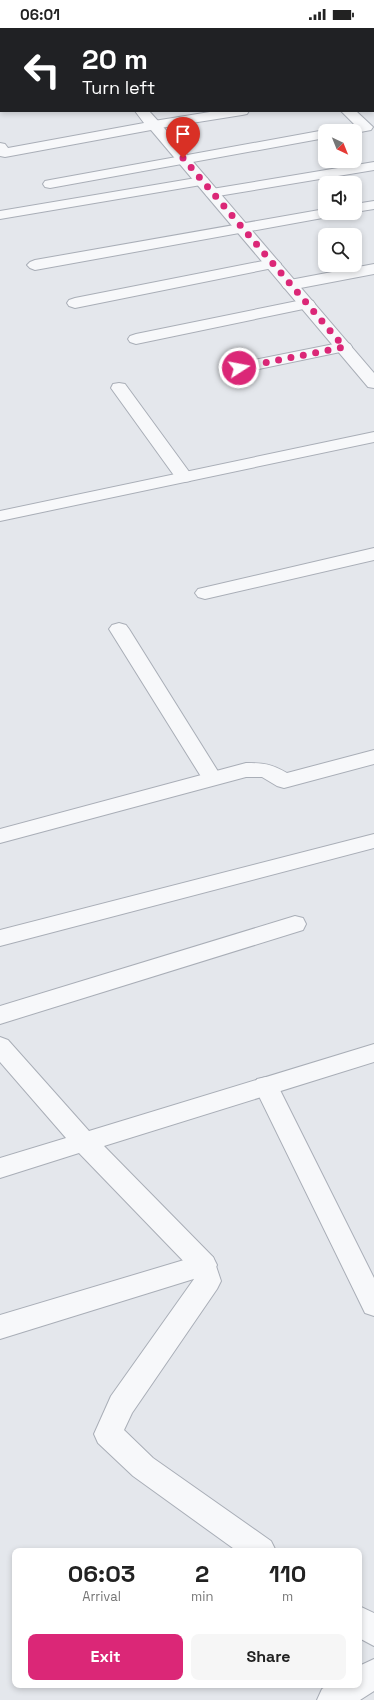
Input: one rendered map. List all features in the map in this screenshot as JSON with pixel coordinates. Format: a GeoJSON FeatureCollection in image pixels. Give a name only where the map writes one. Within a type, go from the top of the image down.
{"type":"FeatureCollection","features":[{"type":"Feature","properties":{"kind":"street"},"geometry":{"type":"LineString","coordinates":[[143,112],[374,383]]}},
{"type":"Feature","properties":{"kind":"street"},"geometry":{"type":"LineString","coordinates":[[2,152],[236,112]]}},
{"type":"Feature","properties":{"kind":"street"},"geometry":{"type":"LineString","coordinates":[[349,112],[366,127],[362,128]]}},
{"type":"Feature","properties":{"kind":"street"},"geometry":{"type":"LineString","coordinates":[[50,184],[183,158],[318,135]]}},
{"type":"Feature","properties":{"kind":"street"},"geometry":{"type":"LineString","coordinates":[[212,193],[374,166]]}},
{"type":"Feature","properties":{"kind":"street"},"geometry":{"type":"LineString","coordinates":[[0,215],[202,181]]}},
{"type":"Feature","properties":{"kind":"street"},"geometry":{"type":"LineString","coordinates":[[362,207],[374,205]]}},
{"type":"Feature","properties":{"kind":"street"},"geometry":{"type":"LineString","coordinates":[[35,265],[318,215]]}},
{"type":"Feature","properties":{"kind":"street"},"geometry":{"type":"LineString","coordinates":[[74,303],[273,264]]}},
{"type":"Feature","properties":{"kind":"street"},"geometry":{"type":"LineString","coordinates":[[290,285],[374,269]]}},
{"type":"Feature","properties":{"kind":"street"},"geometry":{"type":"LineString","coordinates":[[136,339],[307,304]]}},
{"type":"Feature","properties":{"kind":"street"},"geometry":{"type":"LineString","coordinates":[[239,368],[344,347]]}},
{"type":"Feature","properties":{"kind":"street"},"geometry":{"type":"LineString","coordinates":[[119,388],[184,477]]}},
{"type":"Feature","properties":{"kind":"street"},"geometry":{"type":"LineString","coordinates":[[0,516],[374,437]]}},
{"type":"Feature","properties":{"kind":"street"},"geometry":{"type":"LineString","coordinates":[[205,593],[374,554]]}},
{"type":"Feature","properties":{"kind":"street"},"geometry":{"type":"LineString","coordinates":[[119,629],[212,778]]}},
{"type":"Feature","properties":{"kind":"street"},"geometry":{"type":"LineString","coordinates":[[0,836],[246,770],[266,770],[284,781],[374,758]]}},
{"type":"Feature","properties":{"kind":"street"},"geometry":{"type":"LineString","coordinates":[[0,938],[374,841]]}},
{"type":"Feature","properties":{"kind":"street"},"geometry":{"type":"LineString","coordinates":[[0,1015],[295,924]]}},
{"type":"Feature","properties":{"kind":"street"},"geometry":{"type":"LineString","coordinates":[[0,1046],[84,1142],[204,1265],[208,1281],[120,1405],[108,1434],[143,1467],[258,1548]]}},
{"type":"Feature","properties":{"kind":"street"},"geometry":{"type":"LineString","coordinates":[[0,1168],[374,1053]]}},
{"type":"Feature","properties":{"kind":"street"},"geometry":{"type":"LineString","coordinates":[[266,1086],[374,1305]]}},
{"type":"Feature","properties":{"kind":"street"},"geometry":{"type":"LineString","coordinates":[[0,1327],[204,1265]]}},
{"type":"Feature","properties":{"kind":"street"},"geometry":{"type":"LineString","coordinates":[[362,1622],[374,1631]]}},
{"type":"Feature","properties":{"kind":"street"},"geometry":{"type":"LineString","coordinates":[[362,1681],[374,1674]]}},
{"type":"Feature","properties":{"kind":"street"},"geometry":{"type":"LineString","coordinates":[[333,1700],[351,1688]]}},
{"type":"Feature","properties":{"kind":"route"},"geometry":{"type":"LineString","coordinates":[[183,158],[344,347],[239,368]]}}]}
